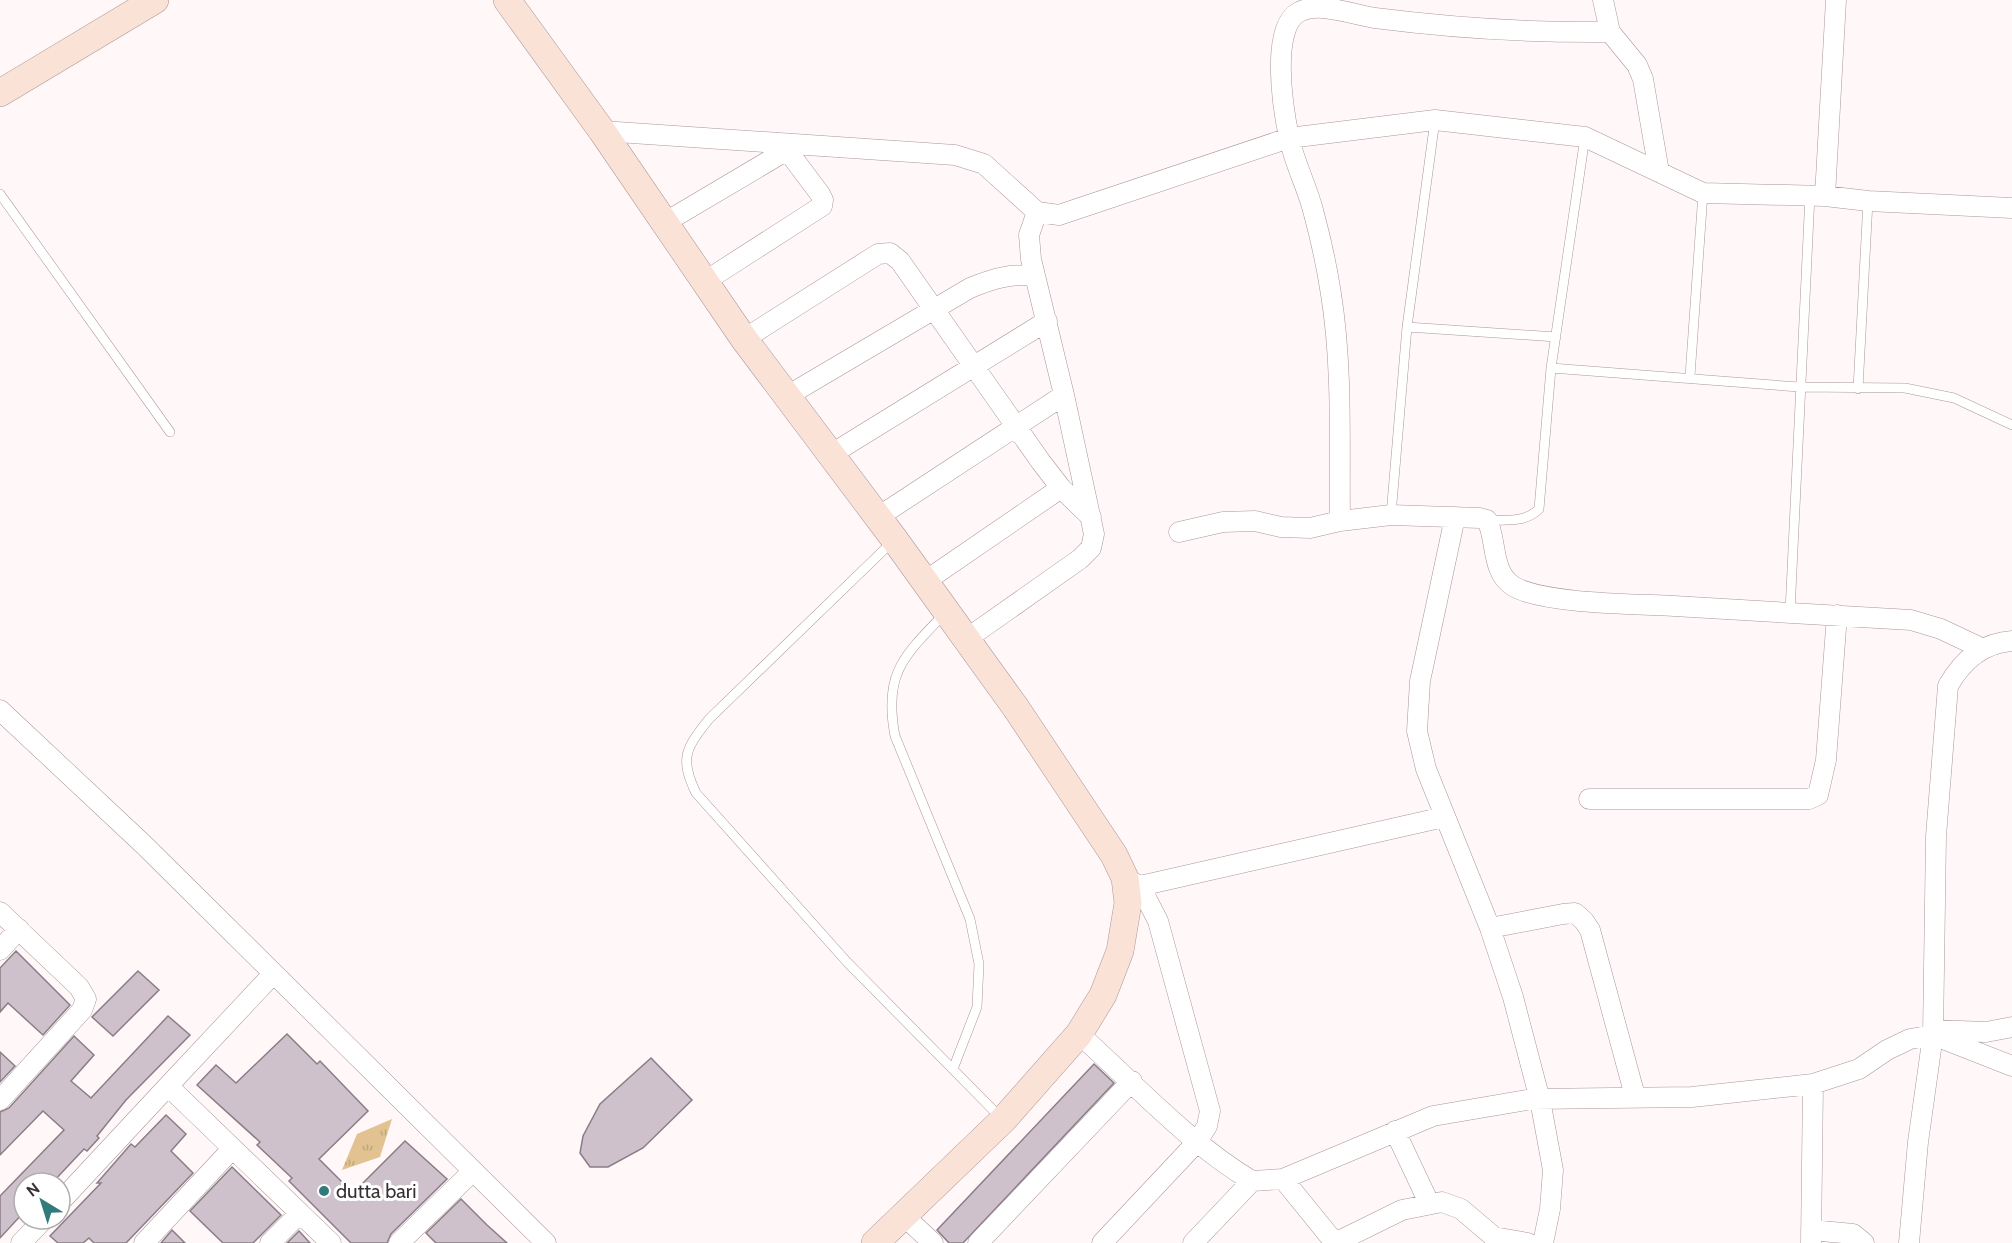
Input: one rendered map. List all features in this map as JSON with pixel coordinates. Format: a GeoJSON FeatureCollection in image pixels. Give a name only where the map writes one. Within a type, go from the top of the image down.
{"type":"FeatureCollection","features":[{"type":"Feature","properties":{"kind":"street"},"geometry":{"type":"LineString","coordinates":[[0,93],[155,0]]}},
{"type":"Feature","properties":{"kind":"street"},"geometry":{"type":"LineString","coordinates":[[507,0],[602,131],[744,339],[895,540],[1022,718],[1158,921],[1210,1111],[1207,1126],[1197,1142],[1102,1243]]}},
{"type":"Feature","properties":{"kind":"street"},"geometry":{"type":"LineString","coordinates":[[1603,0],[1610,32],[1637,65],[1643,79],[1659,172]]}},
{"type":"Feature","properties":{"kind":"street"},"geometry":{"type":"LineString","coordinates":[[1817,196],[1836,0]]}},
{"type":"Feature","properties":{"kind":"street"},"geometry":{"type":"LineString","coordinates":[[1340,521],[1338,358],[1331,294],[1314,214],[1289,138],[1281,63],[1282,36],[1291,19],[1300,11],[1320,8],[1359,16],[1432,25],[1526,33],[1610,32]]}},
{"type":"Feature","properties":{"kind":"street"},"geometry":{"type":"LineString","coordinates":[[602,131],[791,148],[955,155],[984,164],[1037,212],[1059,215],[1289,138],[1435,120],[1585,136],[1703,193],[1817,196],[1868,201],[2012,208]]}},
{"type":"Feature","properties":{"kind":"street"},"geometry":{"type":"LineString","coordinates":[[664,223],[791,148]]}},
{"type":"Feature","properties":{"kind":"street"},"geometry":{"type":"LineString","coordinates":[[704,282],[822,206],[823,200],[820,194],[791,148]]}},
{"type":"Feature","properties":{"kind":"street"},"geometry":{"type":"LineString","coordinates":[[965,640],[1080,559],[1090,548],[1094,534],[1047,321],[1030,259],[1029,235],[1037,212]]}},
{"type":"Feature","properties":{"kind":"street"},"geometry":{"type":"LineString","coordinates":[[744,339],[878,254],[890,253],[900,261],[931,309],[1061,488],[1091,517]]}},
{"type":"Feature","properties":{"kind":"street"},"geometry":{"type":"LineString","coordinates":[[787,396],[931,309],[994,278],[1018,274],[1035,276]]}},
{"type":"Feature","properties":{"kind":"street"},"geometry":{"type":"LineString","coordinates":[[830,455],[1047,321]]}},
{"type":"Feature","properties":{"kind":"street"},"geometry":{"type":"LineString","coordinates":[[878,517],[1064,395]]}},
{"type":"Feature","properties":{"kind":"street"},"geometry":{"type":"LineString","coordinates":[[924,582],[1061,488]]}},
{"type":"Feature","properties":{"kind":"street"},"geometry":{"type":"LineString","coordinates":[[1179,532],[1223,522],[1255,520],[1281,527],[1310,528],[1340,521],[1391,515],[1487,520],[1491,529],[1495,561],[1511,585],[1536,596],[1627,604],[1911,620],[1941,629],[1981,648]]}},
{"type":"Feature","properties":{"kind":"street"},"geometry":{"type":"LineString","coordinates":[[1455,517],[1420,681],[1417,731],[1426,769],[1444,818],[1466,864],[1490,928],[1513,997],[1540,1100],[1553,1170],[1550,1209],[1543,1243]]}},
{"type":"Feature","properties":{"kind":"street"},"geometry":{"type":"LineString","coordinates":[[1589,799],[1809,799],[1818,795],[1826,760],[1837,615]]}},
{"type":"Feature","properties":{"kind":"street"},"geometry":{"type":"LineString","coordinates":[[1909,1243],[1915,1165],[1933,1033],[1936,836],[1948,686],[1959,666],[1981,648],[2012,641]]}},
{"type":"Feature","properties":{"kind":"street"},"geometry":{"type":"LineString","coordinates":[[0,710],[143,844],[546,1243]]}},
{"type":"Feature","properties":{"kind":"street"},"geometry":{"type":"LineString","coordinates":[[1132,882],[1444,818]]}},
{"type":"Feature","properties":{"kind":"street"},"geometry":{"type":"LineString","coordinates":[[875,1243],[1003,1120],[1079,1034],[1103,995],[1120,951],[1132,882]]}},
{"type":"Feature","properties":{"kind":"street"},"geometry":{"type":"LineString","coordinates":[[0,912],[79,987],[86,999],[82,1010],[0,1100]]}},
{"type":"Feature","properties":{"kind":"street"},"geometry":{"type":"LineString","coordinates":[[1490,928],[1575,913],[1584,921],[1590,930],[1635,1096]]}},
{"type":"Feature","properties":{"kind":"street"},"geometry":{"type":"LineString","coordinates":[[0,950],[19,929]]}},
{"type":"Feature","properties":{"kind":"street"},"geometry":{"type":"LineString","coordinates":[[72,1189],[273,974]]}},
{"type":"Feature","properties":{"kind":"street"},"geometry":{"type":"LineString","coordinates":[[1079,1034],[1197,1142],[1224,1164],[1252,1181],[1283,1179],[1395,1131],[1443,1114],[1532,1099],[1692,1097],[1813,1084],[1859,1069],[1887,1050],[1910,1039],[1933,1033],[1986,1032],[2012,1027]]}},
{"type":"Feature","properties":{"kind":"street"},"geometry":{"type":"LineString","coordinates":[[1933,1033],[2012,1066]]}},
{"type":"Feature","properties":{"kind":"street"},"geometry":{"type":"LineString","coordinates":[[978,1243],[1132,1081]]}},
{"type":"Feature","properties":{"kind":"street"},"geometry":{"type":"LineString","coordinates":[[1813,1084],[1811,1237],[1853,1234],[1864,1243]]}},
{"type":"Feature","properties":{"kind":"street"},"geometry":{"type":"LineString","coordinates":[[168,1086],[331,1243]]}},
{"type":"Feature","properties":{"kind":"street"},"geometry":{"type":"LineString","coordinates":[[1395,1131],[1429,1203]]}},
{"type":"Feature","properties":{"kind":"street"},"geometry":{"type":"LineString","coordinates":[[144,1243],[232,1149]]}},
{"type":"Feature","properties":{"kind":"street"},"geometry":{"type":"LineString","coordinates":[[399,1243],[473,1171]]}},
{"type":"Feature","properties":{"kind":"street"},"geometry":{"type":"LineString","coordinates":[[1283,1179],[1335,1243],[1402,1210],[1442,1202],[1461,1209],[1494,1237],[1528,1243]]}},
{"type":"Feature","properties":{"kind":"street"},"geometry":{"type":"LineString","coordinates":[[1193,1243],[1252,1181]]}},
{"type":"Feature","properties":{"kind":"street"},"geometry":{"type":"LineString","coordinates":[[270,1243],[300,1212]]}},
{"type":"Feature","properties":{"kind":"street"},"geometry":{"type":"LineString","coordinates":[[904,1216],[933,1243]]}},
{"type":"Feature","properties":{"kind":"street"},"geometry":{"type":"LineString","coordinates":[[21,1243],[32,1231]]}},
{"type":"Feature","properties":{"kind":"lane"},"geometry":{"type":"LineString","coordinates":[[1391,515],[1407,327],[1435,120]]}},
{"type":"Feature","properties":{"kind":"lane"},"geometry":{"type":"LineString","coordinates":[[1487,520],[1521,519],[1532,516],[1539,509],[1551,368],[1585,136]]}},
{"type":"Feature","properties":{"kind":"lane"},"geometry":{"type":"LineString","coordinates":[[1690,376],[1703,193]]}},
{"type":"Feature","properties":{"kind":"lane"},"geometry":{"type":"LineString","coordinates":[[0,194],[170,432]]}},
{"type":"Feature","properties":{"kind":"lane"},"geometry":{"type":"LineString","coordinates":[[1790,612],[1799,387],[1817,196]]}},
{"type":"Feature","properties":{"kind":"lane"},"geometry":{"type":"LineString","coordinates":[[1858,389],[1868,201]]}},
{"type":"Feature","properties":{"kind":"lane"},"geometry":{"type":"LineString","coordinates":[[1407,327],[1556,337]]}},
{"type":"Feature","properties":{"kind":"lane"},"geometry":{"type":"LineString","coordinates":[[1551,368],[1690,376],[1799,387],[1905,388],[1954,398],[2012,425]]}},
{"type":"Feature","properties":{"kind":"lane"},"geometry":{"type":"LineString","coordinates":[[895,540],[709,719],[692,740],[685,757],[687,775],[696,793],[794,906],[1003,1120]]}},
{"type":"Feature","properties":{"kind":"lane"},"geometry":{"type":"LineString","coordinates":[[945,613],[911,648],[896,676],[890,707],[895,736],[969,919],[979,964],[977,1007],[953,1069]]}},
{"type":"Feature","properties":{"kind":"green space"},"geometry":{"type":"Polygon","coordinates":[[[392,1119],[380,1157],[342,1170],[357,1134],[392,1119]]]}},
{"type":"Feature","properties":{"kind":"building"},"geometry":{"type":"Polygon","coordinates":[[[16,951],[70,1005],[43,1035],[8,1003],[0,1012],[0,968],[16,951]]]}},
{"type":"Feature","properties":{"kind":"building"},"geometry":{"type":"Polygon","coordinates":[[[138,971],[159,990],[113,1036],[92,1017],[138,971]]]}},
{"type":"Feature","properties":{"kind":"building"},"geometry":{"type":"Polygon","coordinates":[[[168,1016],[190,1035],[126,1100],[87,1151],[84,1149],[63,1171],[24,1171],[64,1130],[43,1111],[0,1155],[0,1112],[9,1108],[74,1036],[94,1055],[71,1081],[91,1098],[168,1016]]]}},
{"type":"Feature","properties":{"kind":"building"},"geometry":{"type":"Polygon","coordinates":[[[287,1034],[317,1064],[320,1061],[368,1111],[319,1159],[353,1193],[405,1141],[447,1179],[391,1234],[387,1243],[351,1243],[289,1181],[292,1178],[257,1145],[260,1142],[197,1085],[216,1065],[236,1083],[287,1034]]]}},
{"type":"Feature","properties":{"kind":"building"},"geometry":{"type":"Polygon","coordinates":[[[0,1052],[15,1066],[0,1082],[0,1052]]]}},
{"type":"Feature","properties":{"kind":"building"},"geometry":{"type":"Polygon","coordinates":[[[651,1058],[692,1100],[643,1148],[608,1167],[590,1167],[580,1153],[583,1136],[600,1104],[651,1058]]]}},
{"type":"Feature","properties":{"kind":"building"},"geometry":{"type":"Polygon","coordinates":[[[1094,1064],[1114,1083],[963,1243],[949,1243],[937,1230],[1094,1064]]]}},
{"type":"Feature","properties":{"kind":"building"},"geometry":{"type":"Polygon","coordinates":[[[166,1115],[186,1134],[171,1151],[193,1173],[126,1243],[94,1243],[89,1238],[83,1243],[58,1243],[50,1236],[55,1231],[72,1231],[72,1213],[101,1183],[97,1183],[131,1144],[135,1147],[166,1115]]]}},
{"type":"Feature","properties":{"kind":"building"},"geometry":{"type":"Polygon","coordinates":[[[232,1167],[281,1215],[253,1243],[223,1243],[190,1211],[232,1167]]]}},
{"type":"Feature","properties":{"kind":"building"},"geometry":{"type":"Polygon","coordinates":[[[12,1184],[12,1225],[0,1238],[0,1196],[12,1184]]]}},
{"type":"Feature","properties":{"kind":"building"},"geometry":{"type":"Polygon","coordinates":[[[461,1199],[507,1243],[436,1243],[426,1233],[461,1199]]]}},
{"type":"Feature","properties":{"kind":"building"},"geometry":{"type":"Polygon","coordinates":[[[172,1230],[185,1243],[161,1243],[172,1230]]]}},
{"type":"Feature","properties":{"kind":"building"},"geometry":{"type":"Polygon","coordinates":[[[299,1231],[310,1243],[287,1243],[299,1231]]]}},
{"type":"Feature","properties":{"kind":"place","name":"dutta bari"},"geometry":{"type":"Point","coordinates":[324,1191]}}]}
